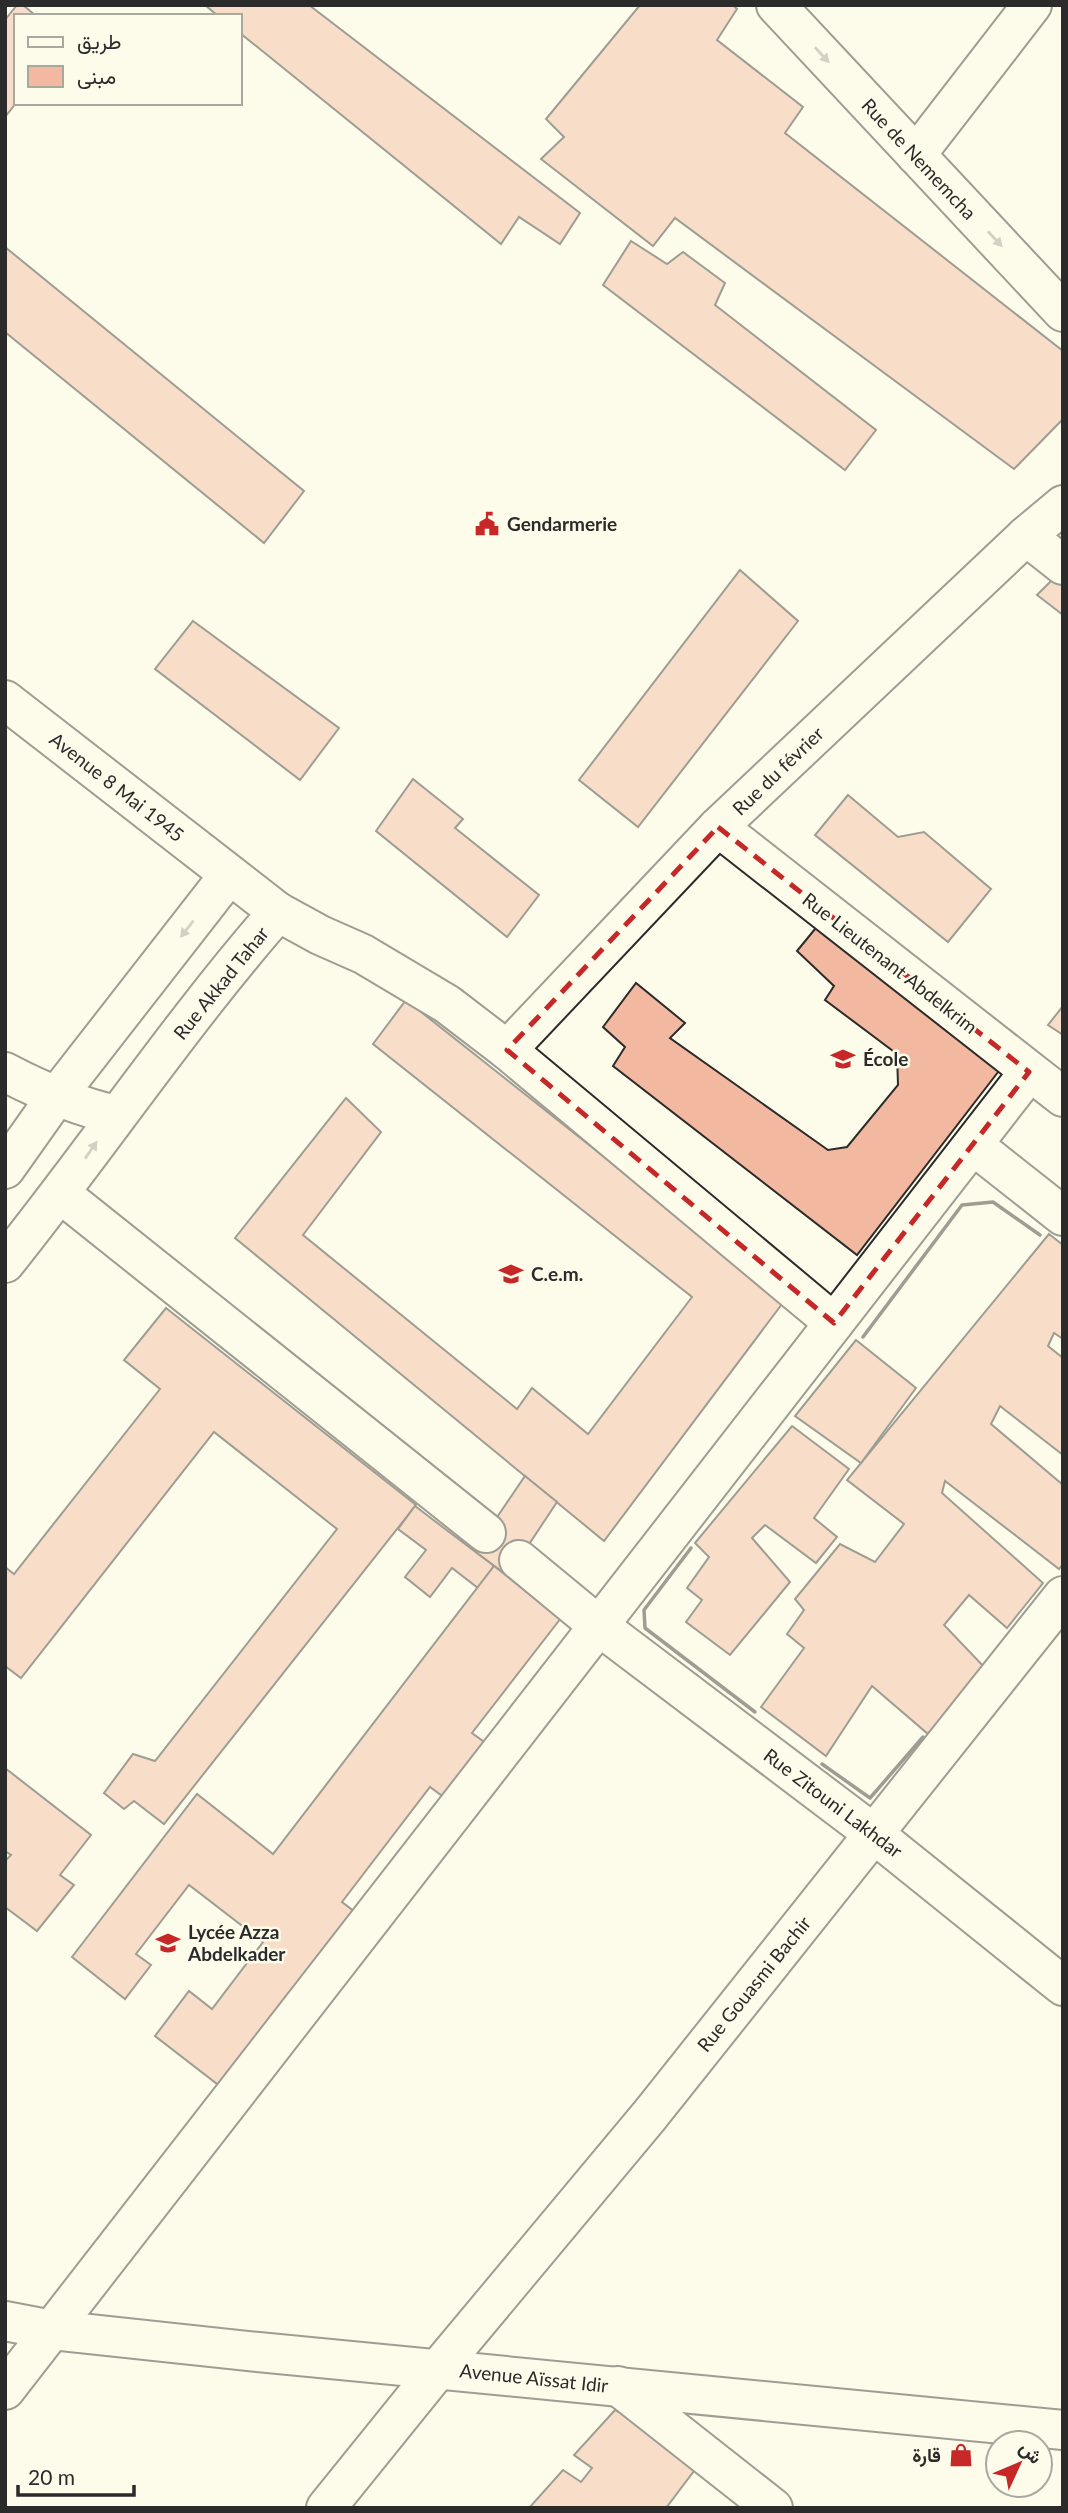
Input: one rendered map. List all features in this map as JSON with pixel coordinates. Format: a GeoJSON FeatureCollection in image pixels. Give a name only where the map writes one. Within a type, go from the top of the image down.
{"type":"FeatureCollection","features":[{"type":"Feature","properties":{"kind":"street","name":"Rue de Nememcha"},"geometry":{"type":"LineString","coordinates":[[776,5],[1063,312]]}},
{"type":"Feature","properties":{"kind":"street"},"geometry":{"type":"LineString","coordinates":[[916,155],[1032,5]]}},
{"type":"Feature","properties":{"kind":"street","name":"Rue du février"},"geometry":{"type":"LineString","coordinates":[[507,1050],[718,827],[1026,536],[1063,505]]}},
{"type":"Feature","properties":{"kind":"street"},"geometry":{"type":"LineString","coordinates":[[1026,536],[1063,565]]}},
{"type":"Feature","properties":{"kind":"street","name":"Avenue 8 Mai 1945"},"geometry":{"type":"LineString","coordinates":[[5,700],[229,875]]}},
{"type":"Feature","properties":{"kind":"street","name":"Rue Lieutenant Abdelkrim"},"geometry":{"type":"LineString","coordinates":[[718,827],[1063,1097]]}},
{"type":"Feature","properties":{"kind":"street"},"geometry":{"type":"LineString","coordinates":[[229,875],[8,1157],[61,1194],[486,1533]]}},
{"type":"Feature","properties":{"kind":"street","name":"Rue Akkad Tahar"},"geometry":{"type":"LineString","coordinates":[[5,1263],[61,1194],[116,1115],[278,912],[229,875]]}},
{"type":"Feature","properties":{"kind":"street"},"geometry":{"type":"LineString","coordinates":[[278,912],[363,954],[447,1004],[507,1050],[834,1323]]}},
{"type":"Feature","properties":{"kind":"street"},"geometry":{"type":"LineString","coordinates":[[5,1072],[56,1097],[88,1109],[116,1115]]}},
{"type":"Feature","properties":{"kind":"street"},"geometry":{"type":"LineString","coordinates":[[5,2390],[1029,1072]]}},
{"type":"Feature","properties":{"kind":"street"},"geometry":{"type":"LineString","coordinates":[[973,1145],[1063,1216]]}},
{"type":"Feature","properties":{"kind":"street","name":"Rue Zitouni Lakhdar"},"geometry":{"type":"LineString","coordinates":[[519,1560],[599,1626],[874,1834],[1063,1986]]}},
{"type":"Feature","properties":{"kind":"street","name":"Rue Gouasmi Bachir"},"geometry":{"type":"LineString","coordinates":[[326,2508],[650,2115],[1063,1596]]}},
{"type":"Feature","properties":{"kind":"street","name":"Avenue Aïssat Idir"},"geometry":{"type":"LineString","coordinates":[[5,2321],[52,2330],[258,2352],[1063,2430]]}},
{"type":"Feature","properties":{"kind":"street"},"geometry":{"type":"LineString","coordinates":[[618,2386],[774,2508]]}},
{"type":"Feature","properties":{"kind":"highlighted area"},"geometry":{"type":"Polygon","coordinates":[[[718,827],[1029,1072],[834,1323],[507,1050],[718,827]]]}},
{"type":"Feature","properties":{"kind":"building"},"geometry":{"type":"Polygon","coordinates":[[[17,5],[23,5],[34,14],[14,14],[14,105],[5,117],[5,20],[17,5]]]}},
{"type":"Feature","properties":{"kind":"building"},"geometry":{"type":"Polygon","coordinates":[[[205,5],[309,5],[580,213],[560,244],[519,217],[501,244],[242,35],[242,14],[216,14],[205,5]]]}},
{"type":"Feature","properties":{"kind":"building"},"geometry":{"type":"Polygon","coordinates":[[[640,5],[733,5],[737,9],[717,40],[803,107],[785,133],[1063,351],[1063,419],[1014,469],[675,218],[653,246],[541,159],[564,137],[546,119],[640,5]]]}},
{"type":"Feature","properties":{"kind":"building"},"geometry":{"type":"Polygon","coordinates":[[[631,241],[667,264],[683,252],[725,283],[715,305],[876,430],[845,470],[603,285],[631,241]]]}},
{"type":"Feature","properties":{"kind":"building"},"geometry":{"type":"Polygon","coordinates":[[[5,247],[304,491],[264,543],[5,332],[5,247]]]}},
{"type":"Feature","properties":{"kind":"building"},"geometry":{"type":"Polygon","coordinates":[[[740,570],[798,621],[638,827],[579,780],[740,570]]]}},
{"type":"Feature","properties":{"kind":"building"},"geometry":{"type":"Polygon","coordinates":[[[1054,578],[1063,585],[1063,615],[1037,595],[1054,578]]]}},
{"type":"Feature","properties":{"kind":"building"},"geometry":{"type":"Polygon","coordinates":[[[193,621],[339,728],[300,780],[155,669],[193,621]]]}},
{"type":"Feature","properties":{"kind":"building"},"geometry":{"type":"Polygon","coordinates":[[[413,779],[463,819],[455,828],[539,895],[507,937],[376,831],[413,779]]]}},
{"type":"Feature","properties":{"kind":"building"},"geometry":{"type":"Polygon","coordinates":[[[848,795],[898,837],[924,832],[991,889],[948,942],[815,835],[848,795]]]}},
{"type":"Feature","properties":{"kind":"building"},"geometry":{"type":"Polygon","coordinates":[[[824,918],[1005,1063],[857,1255],[613,1066],[625,1047],[603,1027],[636,983],[685,1023],[670,1038],[828,1150],[847,1147],[898,1085],[897,1054],[825,1000],[834,986],[797,951],[824,918]]]}},
{"type":"Feature","properties":{"kind":"building"},"geometry":{"type":"Polygon","coordinates":[[[406,1000],[785,1300],[604,1541],[235,1238],[346,1098],[381,1132],[303,1235],[517,1409],[532,1388],[588,1434],[692,1297],[373,1044],[406,1000]]]}},
{"type":"Feature","properties":{"kind":"building"},"geometry":{"type":"Polygon","coordinates":[[[1063,1006],[1063,1035],[1048,1025],[1063,1006]]]}},
{"type":"Feature","properties":{"kind":"building"},"geometry":{"type":"Polygon","coordinates":[[[1049,1234],[1063,1245],[1063,1339],[1054,1333],[1048,1346],[1063,1358],[1063,1455],[1000,1406],[991,1424],[1063,1485],[1063,1564],[1059,1569],[945,1481],[942,1493],[1043,1583],[1007,1628],[969,1595],[944,1625],[987,1670],[928,1734],[872,1686],[826,1756],[761,1707],[804,1648],[787,1634],[804,1610],[795,1599],[840,1544],[875,1562],[904,1524],[847,1480],[1049,1234]]]}},
{"type":"Feature","properties":{"kind":"building"},"geometry":{"type":"Polygon","coordinates":[[[166,1308],[416,1505],[164,1824],[134,1801],[124,1809],[104,1793],[133,1754],[155,1761],[337,1529],[214,1432],[21,1678],[5,1666],[5,1567],[14,1574],[160,1389],[124,1360],[166,1308]]]}},
{"type":"Feature","properties":{"kind":"building"},"geometry":{"type":"Polygon","coordinates":[[[856,1340],[916,1388],[861,1463],[795,1416],[856,1340]]]}},
{"type":"Feature","properties":{"kind":"building"},"geometry":{"type":"Polygon","coordinates":[[[792,1426],[849,1469],[814,1518],[837,1537],[816,1563],[765,1525],[752,1538],[790,1582],[730,1655],[686,1622],[702,1600],[687,1588],[709,1557],[695,1543],[792,1426]]]}},
{"type":"Feature","properties":{"kind":"building"},"geometry":{"type":"Polygon","coordinates":[[[525,1476],[557,1502],[508,1576],[474,1551],[525,1476]]]}},
{"type":"Feature","properties":{"kind":"building"},"geometry":{"type":"Polygon","coordinates":[[[415,1506],[494,1566],[478,1588],[452,1568],[430,1597],[405,1577],[426,1550],[398,1529],[415,1506]]]}},
{"type":"Feature","properties":{"kind":"building"},"geometry":{"type":"Polygon","coordinates":[[[494,1566],[561,1618],[472,1733],[487,1744],[445,1798],[430,1787],[342,1902],[355,1912],[221,2087],[155,2036],[189,1991],[212,2009],[263,1942],[189,1885],[136,1954],[151,1965],[125,1999],[72,1957],[197,1794],[273,1854],[494,1566]]]}},
{"type":"Feature","properties":{"kind":"building"},"geometry":{"type":"Polygon","coordinates":[[[5,1768],[91,1835],[60,1875],[74,1885],[37,1931],[5,1907],[5,1861],[11,1855],[5,1851],[5,1768]]]}},
{"type":"Feature","properties":{"kind":"building"},"geometry":{"type":"Polygon","coordinates":[[[615,2410],[660,2431],[703,2459],[666,2508],[529,2508],[563,2470],[581,2482],[592,2468],[574,2455],[615,2410]]]}},
{"type":"Feature","properties":{"kind":"wall"},"geometry":{"type":"LineString","coordinates":[[863,1337],[962,1205],[993,1202],[1040,1235]]}},
{"type":"Feature","properties":{"kind":"wall"},"geometry":{"type":"LineString","coordinates":[[691,1548],[644,1610],[645,1628],[755,1712]]}},
{"type":"Feature","properties":{"kind":"wall"},"geometry":{"type":"LineString","coordinates":[[822,1764],[870,1798],[923,1737]]}},
{"type":"Feature","properties":{"kind":"place","name":"Gendarmerie"},"geometry":{"type":"Point","coordinates":[487,524]}},
{"type":"Feature","properties":{"kind":"place","name":"École"},"geometry":{"type":"Point","coordinates":[843,1059]}},
{"type":"Feature","properties":{"kind":"place","name":"C.e.m."},"geometry":{"type":"Point","coordinates":[511,1274]}},
{"type":"Feature","properties":{"kind":"place","name":"Lycée Azza Abdelkader"},"geometry":{"type":"Point","coordinates":[168,1943]}},
{"type":"Feature","properties":{"kind":"place","name":"قارة"},"geometry":{"type":"Point","coordinates":[961,2455]}}]}
